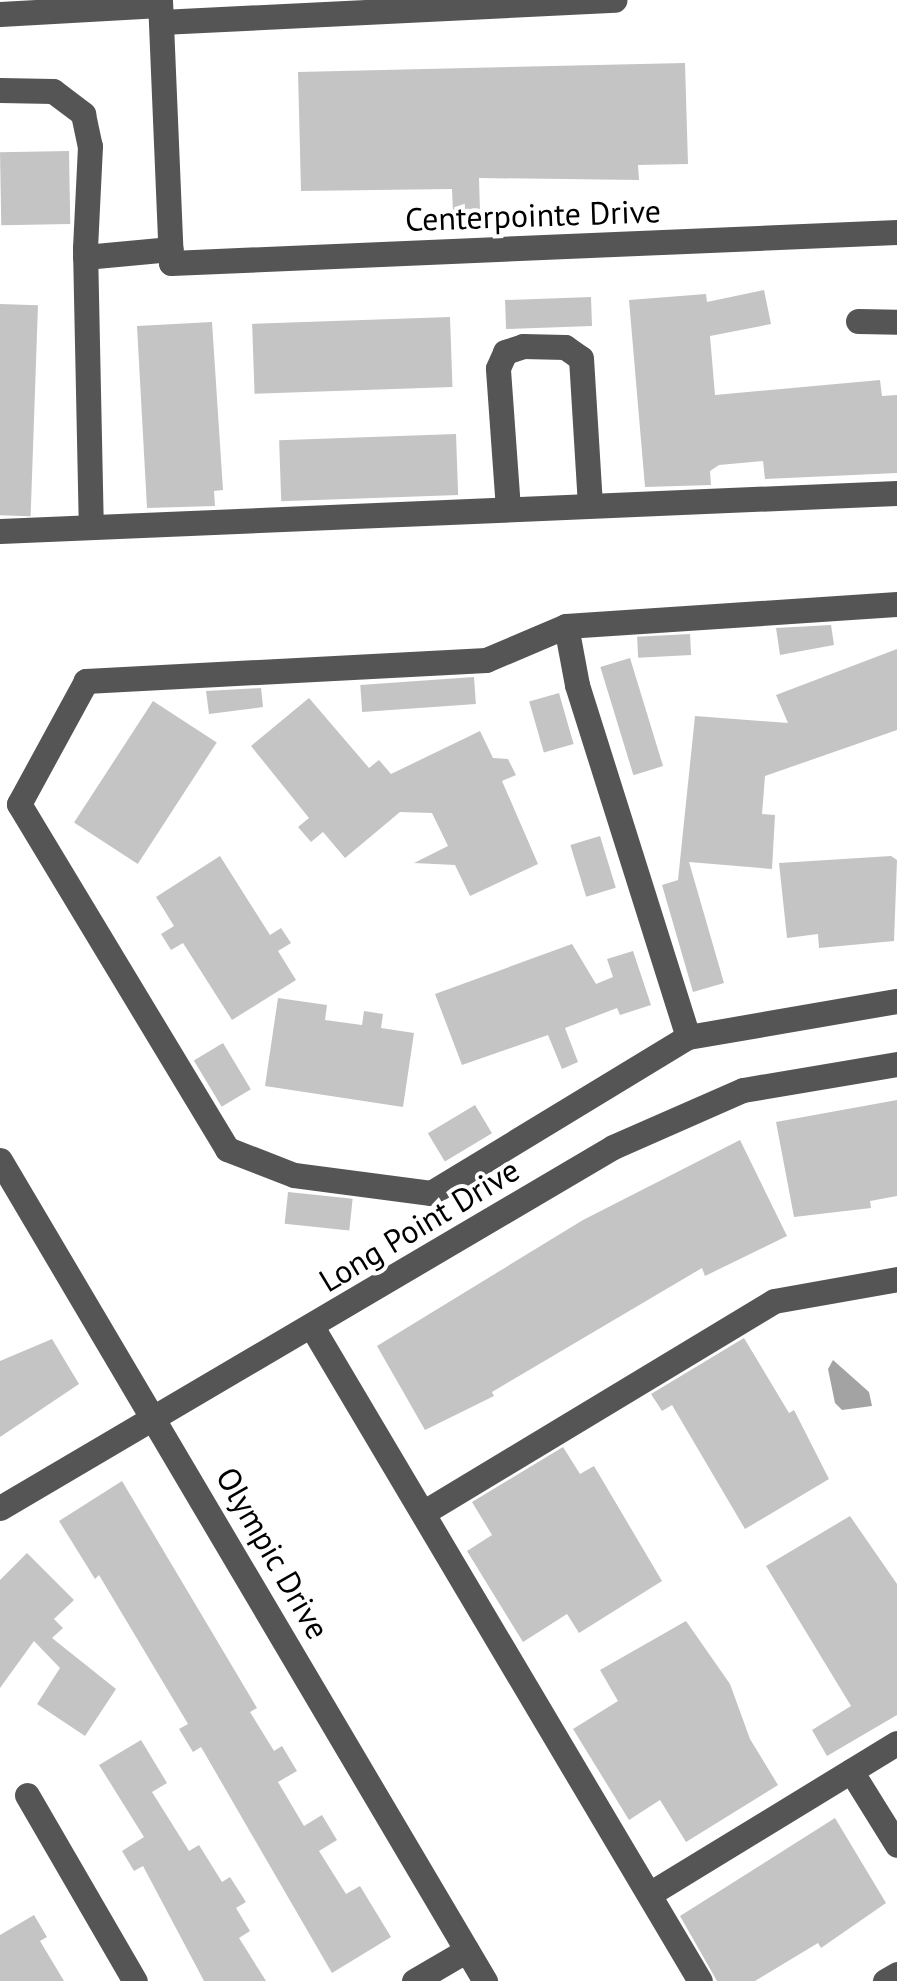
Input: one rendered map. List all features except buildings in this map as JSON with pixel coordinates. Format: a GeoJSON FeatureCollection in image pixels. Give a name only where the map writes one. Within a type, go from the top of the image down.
{"type":"FeatureCollection","features":[{"type":"Feature","properties":{"kind":"street"},"geometry":{"type":"LineString","coordinates":[[0,14],[108,4],[160,9],[614,0]]}},
{"type":"Feature","properties":{"kind":"street"},"geometry":{"type":"LineString","coordinates":[[160,9],[171,256]]}},
{"type":"Feature","properties":{"kind":"street"},"geometry":{"type":"LineString","coordinates":[[0,90],[53,91],[83,114],[90,146],[85,256],[91,527]]}},
{"type":"Feature","properties":{"kind":"street","name":"Centerpointe Drive"},"geometry":{"type":"LineString","coordinates":[[85,256],[897,232]]}},
{"type":"Feature","properties":{"kind":"street"},"geometry":{"type":"LineString","coordinates":[[858,321],[897,322]]}},
{"type":"Feature","properties":{"kind":"street"},"geometry":{"type":"LineString","coordinates":[[508,509],[498,368],[505,352],[524,346],[565,346],[581,358],[590,505]]}},
{"type":"Feature","properties":{"kind":"street"},"geometry":{"type":"LineString","coordinates":[[0,531],[897,493]]}},
{"type":"Feature","properties":{"kind":"street"},"geometry":{"type":"LineString","coordinates":[[897,604],[566,626],[486,660],[86,681],[19,804],[227,1149],[294,1175],[431,1193],[688,1037],[897,1001]]}},
{"type":"Feature","properties":{"kind":"street"},"geometry":{"type":"LineString","coordinates":[[566,626],[577,685],[688,1037]]}},
{"type":"Feature","properties":{"kind":"street","name":"Long Point Drive"},"geometry":{"type":"LineString","coordinates":[[0,1508],[612,1147],[743,1090],[897,1064]]}},
{"type":"Feature","properties":{"kind":"street","name":"Olympic Drive"},"geometry":{"type":"LineString","coordinates":[[0,1161],[157,1418],[484,1981]]}},
{"type":"Feature","properties":{"kind":"street"},"geometry":{"type":"LineString","coordinates":[[426,1510],[774,1301],[897,1280]]}},
{"type":"Feature","properties":{"kind":"street"},"geometry":{"type":"LineString","coordinates":[[312,1326],[426,1510],[700,1981]]}},
{"type":"Feature","properties":{"kind":"street"},"geometry":{"type":"LineString","coordinates":[[651,1894],[897,1743]]}},
{"type":"Feature","properties":{"kind":"street"},"geometry":{"type":"LineString","coordinates":[[851,1771],[897,1845]]}},
{"type":"Feature","properties":{"kind":"street"},"geometry":{"type":"LineString","coordinates":[[27,1795],[134,1981]]}},
{"type":"Feature","properties":{"kind":"street"},"geometry":{"type":"LineString","coordinates":[[414,1981],[467,1950]]}},
{"type":"Feature","properties":{"kind":"street"},"geometry":{"type":"LineString","coordinates":[[886,1981],[897,1974]]}},
{"type":"Feature","properties":{"kind":"shaded area"},"geometry":{"type":"Polygon","coordinates":[[[833,1360],[869,1392],[872,1406],[842,1410],[835,1403],[828,1369],[833,1360]]]}}]}
